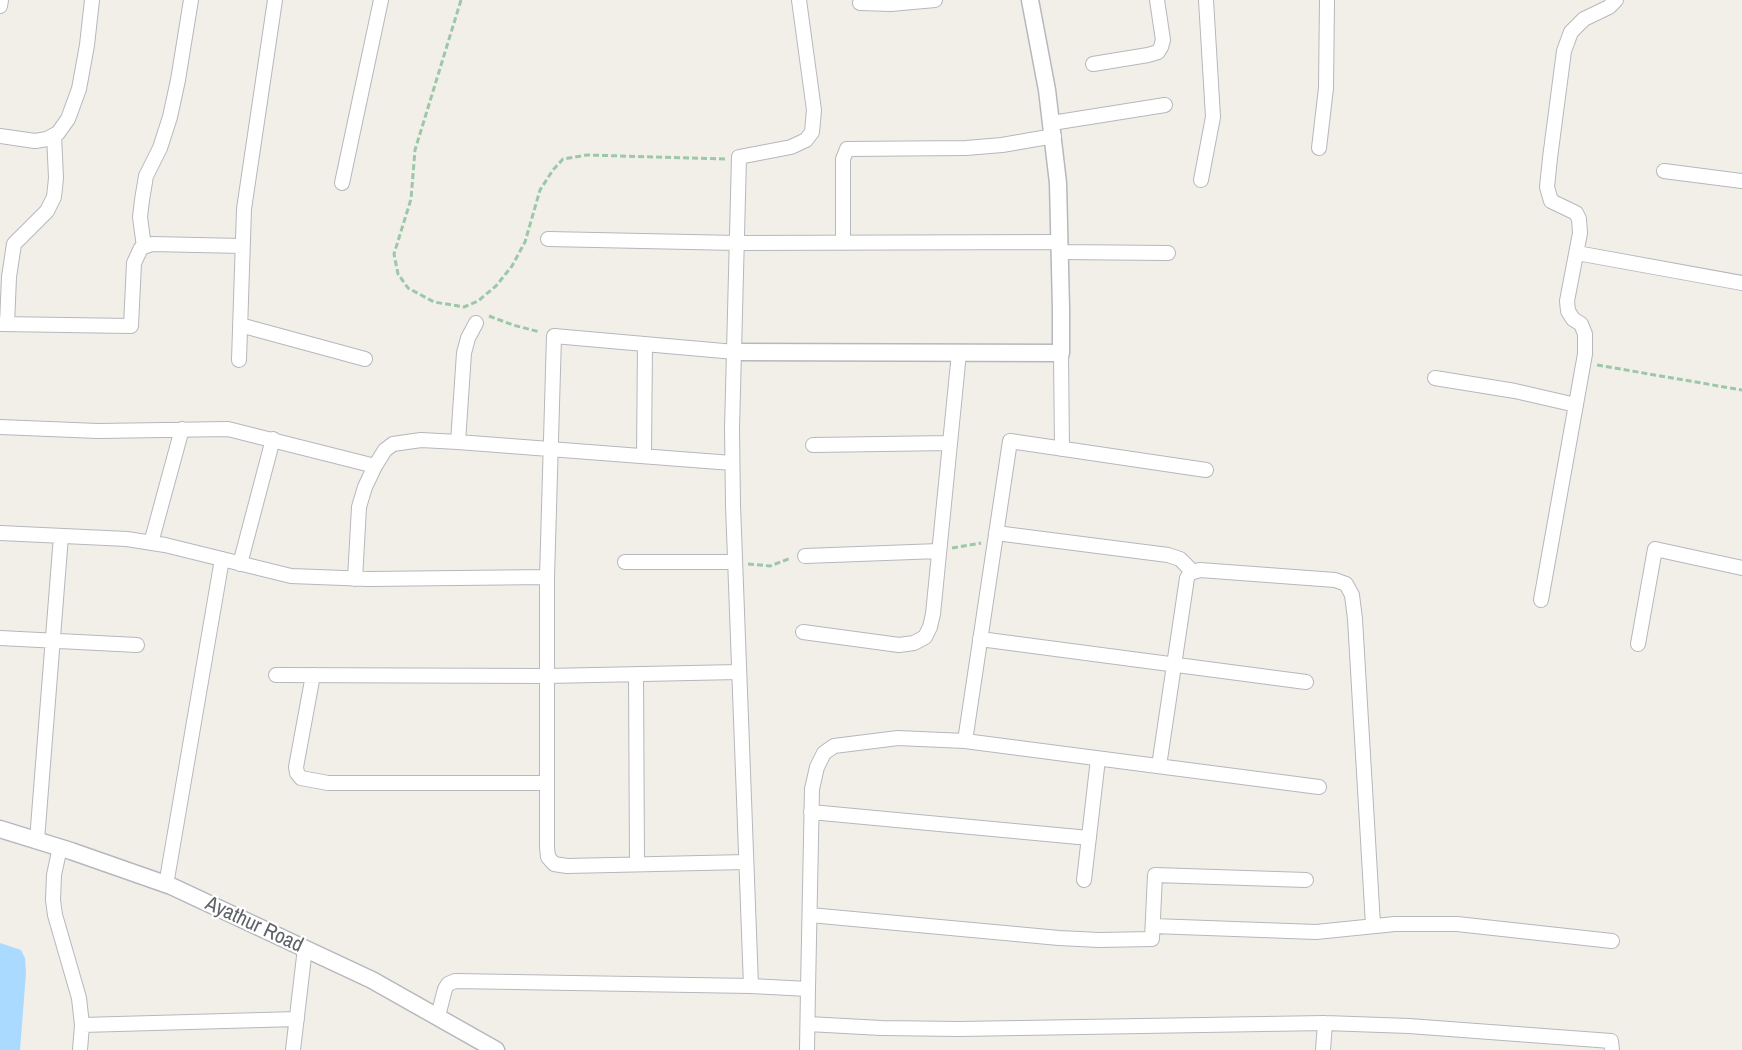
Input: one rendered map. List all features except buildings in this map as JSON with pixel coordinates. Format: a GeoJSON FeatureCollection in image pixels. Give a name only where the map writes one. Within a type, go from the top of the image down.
{"type":"FeatureCollection","features":[{"type":"Feature","properties":{"kind":"street"},"geometry":{"type":"LineString","coordinates":[[0,6],[2,0]]}},
{"type":"Feature","properties":{"kind":"street"},"geometry":{"type":"LineString","coordinates":[[0,136],[35,141],[58,133],[68,118],[79,89],[92,0]]}},
{"type":"Feature","properties":{"kind":"street"},"geometry":{"type":"LineString","coordinates":[[144,247],[140,217],[146,176],[160,148],[170,117],[190,0]]}},
{"type":"Feature","properties":{"kind":"street"},"geometry":{"type":"LineString","coordinates":[[239,360],[242,246],[250,160],[275,0]]}},
{"type":"Feature","properties":{"kind":"street"},"geometry":{"type":"LineString","coordinates":[[342,183],[381,0]]}},
{"type":"Feature","properties":{"kind":"street"},"geometry":{"type":"LineString","coordinates":[[751,986],[732,463],[739,157],[791,147],[806,140],[812,132],[814,110],[799,0]]}},
{"type":"Feature","properties":{"kind":"street"},"geometry":{"type":"LineString","coordinates":[[860,3],[891,4],[936,0]]}},
{"type":"Feature","properties":{"kind":"street"},"geometry":{"type":"LineString","coordinates":[[1030,0],[1053,129],[1058,183],[1062,449]]}},
{"type":"Feature","properties":{"kind":"street"},"geometry":{"type":"LineString","coordinates":[[1093,64],[1158,52],[1163,40],[1157,0]]}},
{"type":"Feature","properties":{"kind":"street"},"geometry":{"type":"LineString","coordinates":[[1201,180],[1213,117],[1206,0]]}},
{"type":"Feature","properties":{"kind":"street"},"geometry":{"type":"LineString","coordinates":[[1318,148],[1326,88],[1327,0]]}},
{"type":"Feature","properties":{"kind":"street"},"geometry":{"type":"LineString","coordinates":[[1541,600],[1583,363],[1585,334],[1581,324],[1573,319],[1568,311],[1567,301],[1577,254],[1579,219],[1576,213],[1551,201],[1548,195],[1550,158],[1564,51],[1571,32],[1584,19],[1609,7],[1616,0]]}},
{"type":"Feature","properties":{"kind":"street"},"geometry":{"type":"LineString","coordinates":[[843,243],[843,159],[847,149],[966,148],[1002,145],[1053,129],[1165,105]]}},
{"type":"Feature","properties":{"kind":"street"},"geometry":{"type":"LineString","coordinates":[[54,135],[56,178],[54,197],[47,211],[15,244],[4,324],[131,326],[134,264],[137,253],[144,247],[162,244],[242,246]]}},
{"type":"Feature","properties":{"kind":"street"},"geometry":{"type":"LineString","coordinates":[[1664,171],[1742,181]]}},
{"type":"Feature","properties":{"kind":"street"},"geometry":{"type":"LineString","coordinates":[[548,239],[1059,247],[1168,254]]}},
{"type":"Feature","properties":{"kind":"street"},"geometry":{"type":"LineString","coordinates":[[0,240],[15,244]]}},
{"type":"Feature","properties":{"kind":"street"},"geometry":{"type":"LineString","coordinates":[[1577,254],[1742,283]]}},
{"type":"Feature","properties":{"kind":"street"},"geometry":{"type":"LineString","coordinates":[[458,442],[464,353],[468,338],[479,318]]}},
{"type":"Feature","properties":{"kind":"street"},"geometry":{"type":"LineString","coordinates":[[240,325],[365,359]]}},
{"type":"Feature","properties":{"kind":"street"},"geometry":{"type":"LineString","coordinates":[[746,862],[567,866],[554,864],[548,857],[547,577],[554,336],[735,352],[1060,353]]}},
{"type":"Feature","properties":{"kind":"street"},"geometry":{"type":"LineString","coordinates":[[644,456],[645,344]]}},
{"type":"Feature","properties":{"kind":"street"},"geometry":{"type":"LineString","coordinates":[[803,632],[899,645],[914,643],[925,637],[933,614],[958,353]]}},
{"type":"Feature","properties":{"kind":"street"},"geometry":{"type":"LineString","coordinates":[[1435,378],[1515,391],[1576,405]]}},
{"type":"Feature","properties":{"kind":"street"},"geometry":{"type":"LineString","coordinates":[[0,428],[98,431],[228,429],[375,466]]}},
{"type":"Feature","properties":{"kind":"street"},"geometry":{"type":"LineString","coordinates":[[151,543],[182,429]]}},
{"type":"Feature","properties":{"kind":"street"},"geometry":{"type":"LineString","coordinates":[[240,564],[273,439]]}},
{"type":"Feature","properties":{"kind":"street"},"geometry":{"type":"LineString","coordinates":[[355,579],[359,507],[375,466],[385,450],[393,444],[421,440],[458,442],[732,463]]}},
{"type":"Feature","properties":{"kind":"street"},"geometry":{"type":"LineString","coordinates":[[965,741],[1010,441],[1206,470]]}},
{"type":"Feature","properties":{"kind":"street"},"geometry":{"type":"LineString","coordinates":[[813,445],[950,443]]}},
{"type":"Feature","properties":{"kind":"street"},"geometry":{"type":"LineString","coordinates":[[0,533],[127,539],[291,576],[355,579],[547,577]]}},
{"type":"Feature","properties":{"kind":"street"},"geometry":{"type":"LineString","coordinates":[[37,840],[61,536]]}},
{"type":"Feature","properties":{"kind":"street"},"geometry":{"type":"LineString","coordinates":[[995,538],[1168,555],[1180,559],[1193,572]]}},
{"type":"Feature","properties":{"kind":"street"},"geometry":{"type":"LineString","coordinates":[[1638,644],[1655,549],[1742,568]]}},
{"type":"Feature","properties":{"kind":"street"},"geometry":{"type":"LineString","coordinates":[[805,555],[939,551]]}},
{"type":"Feature","properties":{"kind":"street"},"geometry":{"type":"LineString","coordinates":[[166,885],[222,559]]}},
{"type":"Feature","properties":{"kind":"street"},"geometry":{"type":"LineString","coordinates":[[625,562],[734,562]]}},
{"type":"Feature","properties":{"kind":"street"},"geometry":{"type":"LineString","coordinates":[[1159,766],[1187,579],[1190,573],[1200,570],[1335,580],[1346,584],[1352,595],[1355,619],[1373,925]]}},
{"type":"Feature","properties":{"kind":"street"},"geometry":{"type":"LineString","coordinates":[[0,638],[137,645]]}},
{"type":"Feature","properties":{"kind":"street"},"geometry":{"type":"LineString","coordinates":[[980,639],[1306,682]]}},
{"type":"Feature","properties":{"kind":"street"},"geometry":{"type":"LineString","coordinates":[[276,675],[547,676],[738,672]]}},
{"type":"Feature","properties":{"kind":"street"},"geometry":{"type":"LineString","coordinates":[[636,674],[637,864]]}},
{"type":"Feature","properties":{"kind":"street"},"geometry":{"type":"LineString","coordinates":[[313,675],[296,767],[297,773],[302,778],[328,783],[547,783]]}},
{"type":"Feature","properties":{"kind":"street"},"geometry":{"type":"LineString","coordinates":[[807,1050],[812,789],[817,767],[824,753],[834,746],[898,738],[965,741],[1318,787]]}},
{"type":"Feature","properties":{"kind":"street"},"geometry":{"type":"LineString","coordinates":[[1084,880],[1098,759]]}},
{"type":"Feature","properties":{"kind":"street"},"geometry":{"type":"LineString","coordinates":[[811,812],[1089,838]]}},
{"type":"Feature","properties":{"kind":"street","name":"Ayathur Road"},"geometry":{"type":"LineString","coordinates":[[0,829],[60,847],[166,885],[372,980],[496,1050]]}},
{"type":"Feature","properties":{"kind":"street"},"geometry":{"type":"LineString","coordinates":[[60,847],[54,875],[53,900],[55,915],[79,998],[82,1025],[80,1050]]}},
{"type":"Feature","properties":{"kind":"street"},"geometry":{"type":"LineString","coordinates":[[810,915],[1099,940],[1152,939],[1155,875],[1306,880]]}},
{"type":"Feature","properties":{"kind":"street"},"geometry":{"type":"LineString","coordinates":[[1153,926],[1316,932],[1373,925],[1457,924],[1612,940]]}},
{"type":"Feature","properties":{"kind":"street"},"geometry":{"type":"LineString","coordinates":[[293,1050],[305,948]]}},
{"type":"Feature","properties":{"kind":"street"},"geometry":{"type":"LineString","coordinates":[[438,1016],[445,989],[448,984],[455,981],[808,989]]}},
{"type":"Feature","properties":{"kind":"street"},"geometry":{"type":"LineString","coordinates":[[82,1025],[297,1019]]}},
{"type":"Feature","properties":{"kind":"street"},"geometry":{"type":"LineString","coordinates":[[808,1024],[958,1029],[1324,1023],[1409,1026],[1611,1041],[1612,1050]]}},
{"type":"Feature","properties":{"kind":"street"},"geometry":{"type":"LineString","coordinates":[[1323,1050],[1324,1023]]}},
{"type":"Feature","properties":{"kind":"path"},"geometry":{"type":"LineString","coordinates":[[461,0],[415,150],[411,199],[397,242],[394,264],[408,288],[434,302],[464,307],[478,301],[496,286],[512,266],[525,242],[540,190],[563,159],[587,155],[693,160],[739,157]]}},
{"type":"Feature","properties":{"kind":"path"},"geometry":{"type":"LineString","coordinates":[[470,304],[476,308]]}},
{"type":"Feature","properties":{"kind":"path"},"geometry":{"type":"LineString","coordinates":[[479,318],[554,336]]}},
{"type":"Feature","properties":{"kind":"path"},"geometry":{"type":"LineString","coordinates":[[1583,363],[1742,390]]}},
{"type":"Feature","properties":{"kind":"path"},"geometry":{"type":"LineString","coordinates":[[939,551],[995,538]]}},
{"type":"Feature","properties":{"kind":"path"},"geometry":{"type":"LineString","coordinates":[[734,562],[770,566],[805,555]]}},
{"type":"Feature","properties":{"kind":"water"},"geometry":{"type":"Polygon","coordinates":[[[0,943],[21,950],[25,958],[26,973],[20,1050],[0,1050],[0,943]]]}}]}
